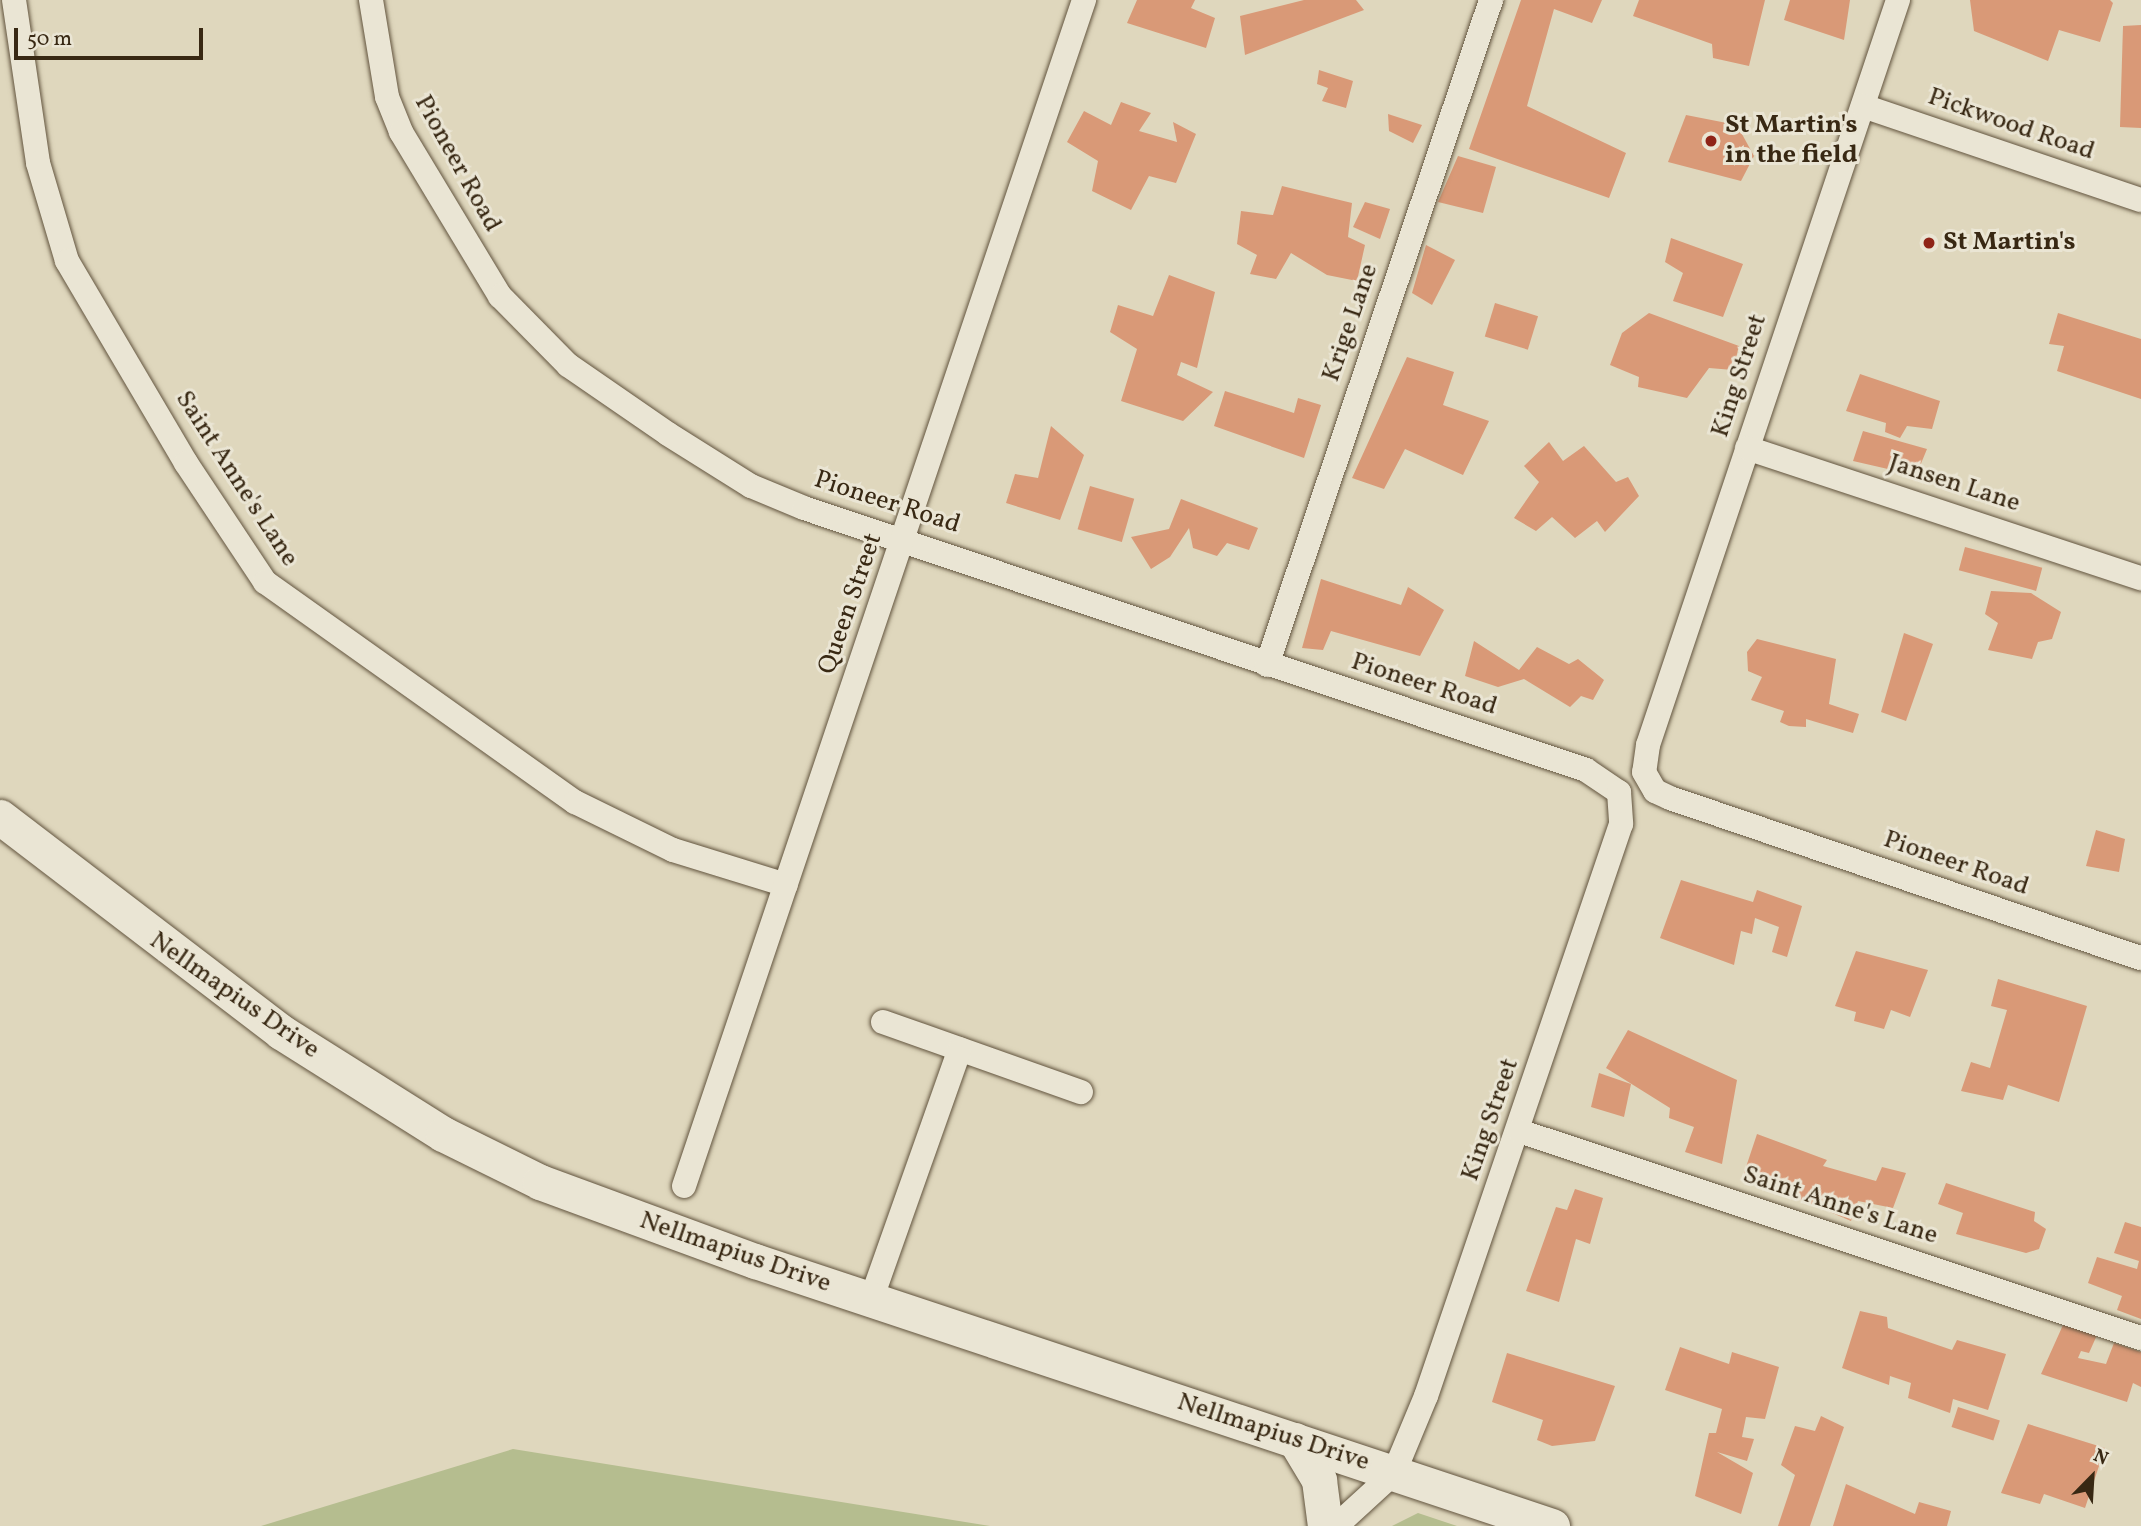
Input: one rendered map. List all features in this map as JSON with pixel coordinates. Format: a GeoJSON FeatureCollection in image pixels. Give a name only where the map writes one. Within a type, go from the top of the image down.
{"type":"FeatureCollection","features":[{"type":"Feature","properties":{"kind":"main road","name":"Nellmapius Drive"},"geometry":{"type":"LineString","coordinates":[[0,817],[178,960],[443,1134],[592,1202],[872,1300],[1552,1526]]}},
{"type":"Feature","properties":{"kind":"main road"},"geometry":{"type":"LineString","coordinates":[[1295,1440],[1319,1480],[1325,1526]]}},
{"type":"Feature","properties":{"kind":"street","name":"Saint Anne's Lane"},"geometry":{"type":"LineString","coordinates":[[14,0],[36,151],[67,261],[186,463],[265,582],[575,802],[673,850],[786,885]]}},
{"type":"Feature","properties":{"kind":"street","name":"Pioneer Road"},"geometry":{"type":"LineString","coordinates":[[371,0],[387,97],[415,160],[500,296],[537,336],[589,382],[751,486],[1267,665],[1586,770],[1613,785]]}},
{"type":"Feature","properties":{"kind":"street","name":"Queen Street"},"geometry":{"type":"LineString","coordinates":[[684,1186],[1084,0]]}},
{"type":"Feature","properties":{"kind":"street","name":"Krige Lane"},"geometry":{"type":"LineString","coordinates":[[1267,665],[1491,0]]}},
{"type":"Feature","properties":{"kind":"street","name":"King Street"},"geometry":{"type":"LineString","coordinates":[[1644,772],[1648,745],[1898,0]]}},
{"type":"Feature","properties":{"kind":"street","name":"Pickwood Road"},"geometry":{"type":"LineString","coordinates":[[1863,106],[2141,200]]}},
{"type":"Feature","properties":{"kind":"street","name":"Jansen Lane"},"geometry":{"type":"LineString","coordinates":[[1747,449],[2141,578]]}},
{"type":"Feature","properties":{"kind":"street","name":"Pioneer Road"},"geometry":{"type":"LineString","coordinates":[[1644,772],[1663,796],[2141,958]]}},
{"type":"Feature","properties":{"kind":"street","name":"King Street"},"geometry":{"type":"LineString","coordinates":[[1394,1472],[1519,1130],[1621,824],[1624,810],[1613,785]]}},
{"type":"Feature","properties":{"kind":"street"},"geometry":{"type":"LineString","coordinates":[[883,1022],[1081,1092]]}},
{"type":"Feature","properties":{"kind":"street"},"geometry":{"type":"LineString","coordinates":[[872,1300],[960,1049]]}},
{"type":"Feature","properties":{"kind":"street","name":"Saint Anne's Lane"},"geometry":{"type":"LineString","coordinates":[[1519,1130],[2141,1338]]}},
{"type":"Feature","properties":{"kind":"street"},"geometry":{"type":"LineString","coordinates":[[1336,1526],[1394,1472]]}},
{"type":"Feature","properties":{"kind":"green space"},"geometry":{"type":"Polygon","coordinates":[[[513,1449],[990,1526],[261,1526],[513,1449]]]}},
{"type":"Feature","properties":{"kind":"green space"},"geometry":{"type":"Polygon","coordinates":[[[1418,1513],[1457,1526],[1392,1526],[1418,1513]]]}},
{"type":"Feature","properties":{"kind":"building"},"geometry":{"type":"Polygon","coordinates":[[[1137,0],[1195,0],[1191,8],[1215,18],[1206,48],[1127,23],[1137,0]]]}},
{"type":"Feature","properties":{"kind":"building"},"geometry":{"type":"Polygon","coordinates":[[[1304,0],[1356,0],[1364,10],[1245,55],[1240,16],[1304,0]]]}},
{"type":"Feature","properties":{"kind":"building"},"geometry":{"type":"Polygon","coordinates":[[[1521,0],[1602,0],[1592,23],[1554,9],[1527,106],[1626,153],[1609,198],[1469,149],[1521,0]]]}},
{"type":"Feature","properties":{"kind":"building"},"geometry":{"type":"Polygon","coordinates":[[[1639,0],[1765,0],[1749,66],[1713,58],[1712,44],[1633,16],[1639,0]]]}},
{"type":"Feature","properties":{"kind":"building"},"geometry":{"type":"Polygon","coordinates":[[[1790,0],[1850,0],[1844,40],[1784,20],[1790,0]]]}},
{"type":"Feature","properties":{"kind":"building"},"geometry":{"type":"Polygon","coordinates":[[[1970,0],[2110,0],[2113,3],[2100,42],[2059,30],[2048,61],[1974,31],[1970,0]]]}},
{"type":"Feature","properties":{"kind":"building"},"geometry":{"type":"Polygon","coordinates":[[[2141,25],[2141,128],[2120,127],[2123,26],[2141,25]]]}},
{"type":"Feature","properties":{"kind":"building"},"geometry":{"type":"Polygon","coordinates":[[[1319,70],[1353,81],[1346,108],[1322,101],[1328,88],[1317,84],[1319,70]]]}},
{"type":"Feature","properties":{"kind":"building"},"geometry":{"type":"Polygon","coordinates":[[[1121,102],[1151,113],[1139,131],[1177,142],[1173,122],[1196,134],[1176,183],[1149,176],[1131,210],[1092,191],[1098,161],[1067,142],[1084,111],[1111,125],[1121,102]]]}},
{"type":"Feature","properties":{"kind":"building"},"geometry":{"type":"Polygon","coordinates":[[[1388,114],[1422,125],[1413,143],[1389,131],[1388,114]]]}},
{"type":"Feature","properties":{"kind":"building","name":"St Martin's in the field"},"geometry":{"type":"Polygon","coordinates":[[[1686,115],[1737,125],[1754,156],[1741,181],[1668,162],[1686,115]]]}},
{"type":"Feature","properties":{"kind":"building"},"geometry":{"type":"Polygon","coordinates":[[[1458,156],[1496,167],[1483,213],[1438,202],[1458,156]]]}},
{"type":"Feature","properties":{"kind":"building"},"geometry":{"type":"Polygon","coordinates":[[[1282,186],[1352,203],[1348,237],[1365,245],[1357,281],[1327,275],[1291,253],[1276,279],[1250,274],[1257,255],[1237,244],[1241,211],[1273,215],[1282,186]]]}},
{"type":"Feature","properties":{"kind":"building"},"geometry":{"type":"Polygon","coordinates":[[[1365,202],[1390,209],[1380,239],[1353,227],[1365,202]]]}},
{"type":"Feature","properties":{"kind":"building"},"geometry":{"type":"Polygon","coordinates":[[[1671,238],[1743,264],[1723,317],[1673,301],[1683,273],[1665,262],[1671,238]]]}},
{"type":"Feature","properties":{"kind":"building"},"geometry":{"type":"Polygon","coordinates":[[[1426,245],[1455,260],[1432,305],[1412,293],[1426,245]]]}},
{"type":"Feature","properties":{"kind":"building"},"geometry":{"type":"Polygon","coordinates":[[[1169,275],[1215,292],[1197,368],[1181,362],[1177,375],[1213,392],[1183,421],[1121,401],[1137,349],[1110,332],[1118,305],[1153,316],[1169,275]]]}},
{"type":"Feature","properties":{"kind":"building"},"geometry":{"type":"Polygon","coordinates":[[[1495,303],[1538,316],[1528,350],[1485,336],[1495,303]]]}},
{"type":"Feature","properties":{"kind":"building"},"geometry":{"type":"Polygon","coordinates":[[[1649,313],[1739,346],[1733,370],[1709,368],[1687,398],[1638,387],[1639,377],[1610,365],[1622,333],[1649,313]]]}},
{"type":"Feature","properties":{"kind":"building"},"geometry":{"type":"Polygon","coordinates":[[[2058,313],[2141,339],[2141,399],[2057,371],[2064,346],[2049,344],[2058,313]]]}},
{"type":"Feature","properties":{"kind":"building"},"geometry":{"type":"Polygon","coordinates":[[[1407,357],[1454,372],[1443,405],[1489,421],[1463,475],[1405,449],[1384,489],[1352,478],[1407,357]]]}},
{"type":"Feature","properties":{"kind":"building"},"geometry":{"type":"Polygon","coordinates":[[[1860,374],[1940,401],[1932,429],[1907,426],[1900,438],[1885,432],[1886,423],[1846,411],[1860,374]]]}},
{"type":"Feature","properties":{"kind":"building"},"geometry":{"type":"Polygon","coordinates":[[[1225,391],[1294,413],[1298,398],[1321,405],[1304,458],[1214,426],[1225,391]]]}},
{"type":"Feature","properties":{"kind":"building"},"geometry":{"type":"Polygon","coordinates":[[[1051,426],[1084,455],[1060,520],[1006,503],[1015,474],[1038,478],[1051,426]]]}},
{"type":"Feature","properties":{"kind":"building"},"geometry":{"type":"Polygon","coordinates":[[[1863,431],[1927,449],[1920,466],[1904,464],[1901,472],[1853,461],[1863,431]]]}},
{"type":"Feature","properties":{"kind":"building"},"geometry":{"type":"Polygon","coordinates":[[[1549,442],[1563,461],[1584,446],[1616,482],[1628,477],[1639,496],[1605,532],[1597,521],[1575,538],[1552,517],[1536,531],[1514,518],[1539,482],[1524,466],[1549,442]]]}},
{"type":"Feature","properties":{"kind":"building"},"geometry":{"type":"Polygon","coordinates":[[[1090,486],[1134,499],[1122,542],[1078,529],[1090,486]]]}},
{"type":"Feature","properties":{"kind":"building"},"geometry":{"type":"Polygon","coordinates":[[[1181,499],[1258,528],[1249,550],[1227,543],[1217,556],[1193,548],[1189,528],[1170,557],[1151,569],[1131,537],[1169,529],[1181,499]]]}},
{"type":"Feature","properties":{"kind":"building"},"geometry":{"type":"Polygon","coordinates":[[[1965,547],[2042,568],[2036,591],[1959,570],[1965,547]]]}},
{"type":"Feature","properties":{"kind":"building"},"geometry":{"type":"Polygon","coordinates":[[[1321,579],[1401,605],[1408,587],[1444,610],[1420,656],[1331,631],[1323,650],[1302,648],[1321,579]]]}},
{"type":"Feature","properties":{"kind":"building"},"geometry":{"type":"Polygon","coordinates":[[[1991,591],[2031,593],[2061,612],[2052,639],[2038,642],[2032,659],[1988,650],[1998,623],[1985,614],[1991,591]]]}},
{"type":"Feature","properties":{"kind":"building"},"geometry":{"type":"Polygon","coordinates":[[[1904,633],[1933,644],[1906,721],[1881,712],[1904,633]]]}},
{"type":"Feature","properties":{"kind":"building"},"geometry":{"type":"Polygon","coordinates":[[[1757,639],[1836,659],[1829,704],[1859,714],[1853,733],[1806,719],[1806,727],[1789,726],[1780,722],[1784,711],[1751,700],[1762,677],[1748,671],[1747,652],[1757,639]]]}},
{"type":"Feature","properties":{"kind":"building"},"geometry":{"type":"Polygon","coordinates":[[[1474,641],[1519,670],[1537,647],[1569,664],[1578,659],[1604,680],[1593,700],[1581,696],[1570,707],[1524,679],[1498,687],[1465,676],[1474,641]]]}},
{"type":"Feature","properties":{"kind":"building"},"geometry":{"type":"Polygon","coordinates":[[[2096,830],[2125,839],[2119,872],[2086,866],[2096,830]]]}},
{"type":"Feature","properties":{"kind":"building"},"geometry":{"type":"Polygon","coordinates":[[[1681,880],[1753,902],[1757,890],[1802,906],[1787,957],[1772,952],[1779,927],[1755,918],[1752,934],[1741,931],[1734,965],[1660,938],[1681,880]]]}},
{"type":"Feature","properties":{"kind":"building"},"geometry":{"type":"Polygon","coordinates":[[[1856,951],[1928,970],[1910,1017],[1891,1010],[1884,1029],[1854,1021],[1856,1012],[1835,1006],[1856,951]]]}},
{"type":"Feature","properties":{"kind":"building"},"geometry":{"type":"Polygon","coordinates":[[[1998,979],[2087,1006],[2059,1102],[2008,1085],[2003,1100],[1961,1091],[1971,1062],[1990,1068],[2007,1010],[1991,1006],[1998,979]]]}},
{"type":"Feature","properties":{"kind":"building"},"geometry":{"type":"Polygon","coordinates":[[[1628,1030],[1737,1080],[1722,1164],[1685,1152],[1694,1127],[1669,1118],[1670,1108],[1606,1068],[1628,1030]]]}},
{"type":"Feature","properties":{"kind":"building"},"geometry":{"type":"Polygon","coordinates":[[[1599,1073],[1631,1084],[1624,1117],[1591,1107],[1599,1073]]]}},
{"type":"Feature","properties":{"kind":"building"},"geometry":{"type":"Polygon","coordinates":[[[1757,1134],[1827,1160],[1823,1166],[1876,1181],[1882,1167],[1906,1173],[1893,1208],[1858,1201],[1851,1221],[1788,1194],[1789,1188],[1743,1176],[1757,1134]]]}},
{"type":"Feature","properties":{"kind":"building"},"geometry":{"type":"Polygon","coordinates":[[[1946,1183],[2035,1212],[2034,1221],[2046,1229],[2039,1249],[2026,1253],[1956,1234],[1963,1213],[1938,1204],[1946,1183]]]}},
{"type":"Feature","properties":{"kind":"building"},"geometry":{"type":"Polygon","coordinates":[[[1575,1189],[1603,1198],[1590,1244],[1576,1239],[1559,1302],[1526,1291],[1556,1207],[1567,1210],[1575,1189]]]}},
{"type":"Feature","properties":{"kind":"building"},"geometry":{"type":"Polygon","coordinates":[[[2125,1222],[2141,1227],[2141,1319],[2117,1310],[2122,1296],[2088,1283],[2097,1257],[2137,1269],[2139,1261],[2114,1253],[2125,1222]]]}},
{"type":"Feature","properties":{"kind":"building"},"geometry":{"type":"Polygon","coordinates":[[[1860,1311],[1887,1317],[1888,1328],[1952,1350],[1957,1340],[2006,1354],[1988,1410],[1953,1399],[1950,1413],[1908,1398],[1911,1383],[1890,1376],[1889,1385],[1842,1368],[1860,1311]]]}},
{"type":"Feature","properties":{"kind":"building"},"geometry":{"type":"Polygon","coordinates":[[[2063,1325],[2097,1335],[2089,1353],[2081,1351],[2078,1358],[2106,1364],[2114,1343],[2141,1352],[2141,1387],[2133,1383],[2127,1402],[2041,1374],[2063,1325]]]}},
{"type":"Feature","properties":{"kind":"building"},"geometry":{"type":"Polygon","coordinates":[[[1680,1347],[1729,1364],[1732,1352],[1779,1367],[1765,1419],[1746,1417],[1742,1437],[1754,1439],[1747,1461],[1717,1452],[1753,1473],[1741,1514],[1695,1496],[1709,1433],[1716,1433],[1722,1409],[1665,1390],[1680,1347]]]}},
{"type":"Feature","properties":{"kind":"building"},"geometry":{"type":"Polygon","coordinates":[[[1507,1353],[1615,1386],[1595,1441],[1552,1446],[1537,1440],[1543,1420],[1492,1402],[1507,1353]]]}},
{"type":"Feature","properties":{"kind":"building"},"geometry":{"type":"Polygon","coordinates":[[[1958,1407],[2000,1421],[1993,1441],[1952,1427],[1958,1407]]]}},
{"type":"Feature","properties":{"kind":"building"},"geometry":{"type":"Polygon","coordinates":[[[1821,1416],[1844,1427],[1810,1526],[1778,1526],[1795,1475],[1781,1465],[1795,1426],[1815,1431],[1821,1416]]]}},
{"type":"Feature","properties":{"kind":"building"},"geometry":{"type":"Polygon","coordinates":[[[2028,1424],[2105,1448],[2085,1508],[2044,1494],[2040,1504],[2001,1493],[2028,1424]]]}},
{"type":"Feature","properties":{"kind":"building"},"geometry":{"type":"Polygon","coordinates":[[[1846,1484],[1915,1514],[1919,1502],[1951,1511],[1947,1526],[1833,1526],[1846,1484]]]}},
{"type":"Feature","properties":{"kind":"place","name":"St Martin's in the field"},"geometry":{"type":"Point","coordinates":[1711,141]}},
{"type":"Feature","properties":{"kind":"place","name":"St Martin's"},"geometry":{"type":"Point","coordinates":[1929,243]}}]}
